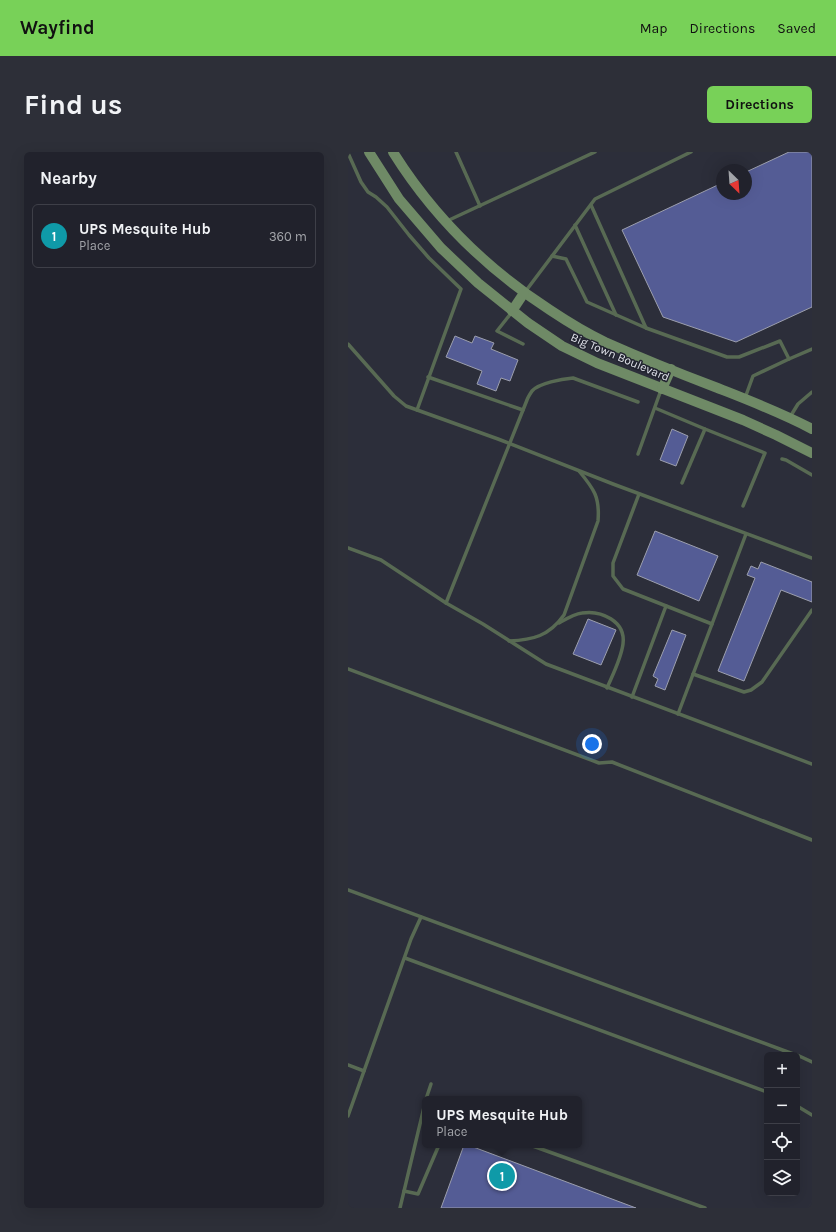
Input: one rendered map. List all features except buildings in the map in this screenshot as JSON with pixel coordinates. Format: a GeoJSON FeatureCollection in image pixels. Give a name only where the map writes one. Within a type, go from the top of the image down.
{"type":"FeatureCollection","features":[{"type":"Feature","properties":{"kind":"main road","name":"Big Town Boulevard"},"geometry":{"type":"LineString","coordinates":[[369,152],[399,199],[441,248],[473,279],[528,324],[562,346],[597,363],[743,420],[812,453]]}},
{"type":"Feature","properties":{"kind":"main road","name":"Big Town Boulevard"},"geometry":{"type":"LineString","coordinates":[[393,152],[446,222],[475,253],[524,293],[573,326],[604,342],[745,398],[790,417],[812,429]]}},
{"type":"Feature","properties":{"kind":"main road"},"geometry":{"type":"LineString","coordinates":[[512,311],[524,293]]}},
{"type":"Feature","properties":{"kind":"main road"},"geometry":{"type":"LineString","coordinates":[[662,389],[670,369]]}},
{"type":"Feature","properties":{"kind":"lane"},"geometry":{"type":"LineString","coordinates":[[456,152],[480,206]]}},
{"type":"Feature","properties":{"kind":"lane"},"geometry":{"type":"LineString","coordinates":[[446,222],[595,152]]}},
{"type":"Feature","properties":{"kind":"lane"},"geometry":{"type":"LineString","coordinates":[[524,293],[595,199],[691,152]]}},
{"type":"Feature","properties":{"kind":"lane"},"geometry":{"type":"LineString","coordinates":[[348,153],[361,182],[368,192],[387,207],[408,235],[461,289],[417,410]]}},
{"type":"Feature","properties":{"kind":"lane"},"geometry":{"type":"LineString","coordinates":[[591,205],[646,328]]}},
{"type":"Feature","properties":{"kind":"lane"},"geometry":{"type":"LineString","coordinates":[[575,225],[616,315]]}},
{"type":"Feature","properties":{"kind":"lane"},"geometry":{"type":"LineString","coordinates":[[552,256],[566,259],[587,302],[616,315],[646,328],[727,357],[739,358],[780,341],[789,359]]}},
{"type":"Feature","properties":{"kind":"lane"},"geometry":{"type":"LineString","coordinates":[[512,311],[497,331],[523,344]]}},
{"type":"Feature","properties":{"kind":"lane"},"geometry":{"type":"LineString","coordinates":[[348,344],[394,396],[406,406],[812,558]]}},
{"type":"Feature","properties":{"kind":"lane"},"geometry":{"type":"LineString","coordinates":[[745,398],[753,376],[812,349]]}},
{"type":"Feature","properties":{"kind":"lane"},"geometry":{"type":"LineString","coordinates":[[428,377],[523,410]]}},
{"type":"Feature","properties":{"kind":"lane"},"geometry":{"type":"LineString","coordinates":[[446,603],[532,391],[544,384],[573,378],[638,402]]}},
{"type":"Feature","properties":{"kind":"lane"},"geometry":{"type":"LineString","coordinates":[[638,454],[662,389]]}},
{"type":"Feature","properties":{"kind":"lane"},"geometry":{"type":"LineString","coordinates":[[790,417],[798,404],[812,392]]}},
{"type":"Feature","properties":{"kind":"lane"},"geometry":{"type":"LineString","coordinates":[[655,408],[765,453],[743,506]]}},
{"type":"Feature","properties":{"kind":"lane"},"geometry":{"type":"LineString","coordinates":[[682,483],[705,429]]}},
{"type":"Feature","properties":{"kind":"lane"},"geometry":{"type":"LineString","coordinates":[[782,459],[812,475]]}},
{"type":"Feature","properties":{"kind":"lane"},"geometry":{"type":"LineString","coordinates":[[508,642],[536,638],[545,634],[557,624],[564,615],[598,521],[599,508],[596,494],[591,485],[579,471]]}},
{"type":"Feature","properties":{"kind":"lane"},"geometry":{"type":"LineString","coordinates":[[639,494],[613,563],[613,576],[623,589],[712,624]]}},
{"type":"Feature","properties":{"kind":"lane"},"geometry":{"type":"LineString","coordinates":[[678,714],[746,534]]}},
{"type":"Feature","properties":{"kind":"lane"},"geometry":{"type":"LineString","coordinates":[[348,548],[381,560],[446,603],[483,624],[508,642],[546,664],[812,764]]}},
{"type":"Feature","properties":{"kind":"lane"},"geometry":{"type":"LineString","coordinates":[[632,697],[666,606]]}},
{"type":"Feature","properties":{"kind":"lane"},"geometry":{"type":"LineString","coordinates":[[693,674],[744,692],[751,690],[762,682],[812,610]]}},
{"type":"Feature","properties":{"kind":"lane"},"geometry":{"type":"LineString","coordinates":[[557,624],[581,612],[597,612],[613,619],[619,626],[623,635],[623,643],[618,661],[607,688]]}},
{"type":"Feature","properties":{"kind":"lane"},"geometry":{"type":"LineString","coordinates":[[348,669],[599,764],[612,762],[812,840]]}},
{"type":"Feature","properties":{"kind":"lane"},"geometry":{"type":"LineString","coordinates":[[348,890],[788,1052]]}},
{"type":"Feature","properties":{"kind":"lane"},"geometry":{"type":"LineString","coordinates":[[348,1116],[421,917]]}},
{"type":"Feature","properties":{"kind":"lane"},"geometry":{"type":"LineString","coordinates":[[405,958],[764,1091]]}},
{"type":"Feature","properties":{"kind":"lane"},"geometry":{"type":"LineString","coordinates":[[800,1057],[812,1062]]}},
{"type":"Feature","properties":{"kind":"lane"},"geometry":{"type":"LineString","coordinates":[[348,1065],[364,1071]]}},
{"type":"Feature","properties":{"kind":"lane"},"geometry":{"type":"LineString","coordinates":[[427,1096],[431,1084]]}},
{"type":"Feature","properties":{"kind":"lane"},"geometry":{"type":"LineString","coordinates":[[800,1108],[812,1115]]}},
{"type":"Feature","properties":{"kind":"lane"},"geometry":{"type":"LineString","coordinates":[[400,1208],[422,1116]]}},
{"type":"Feature","properties":{"kind":"lane"},"geometry":{"type":"LineString","coordinates":[[404,1191],[418,1194],[438,1148]]}},
{"type":"Feature","properties":{"kind":"lane"},"geometry":{"type":"LineString","coordinates":[[538,1148],[705,1208]]}},
{"type":"Feature","properties":{"kind":"place","name":"UPS Mesquite Hub"},"geometry":{"type":"Point","coordinates":[502,1176]}}]}
